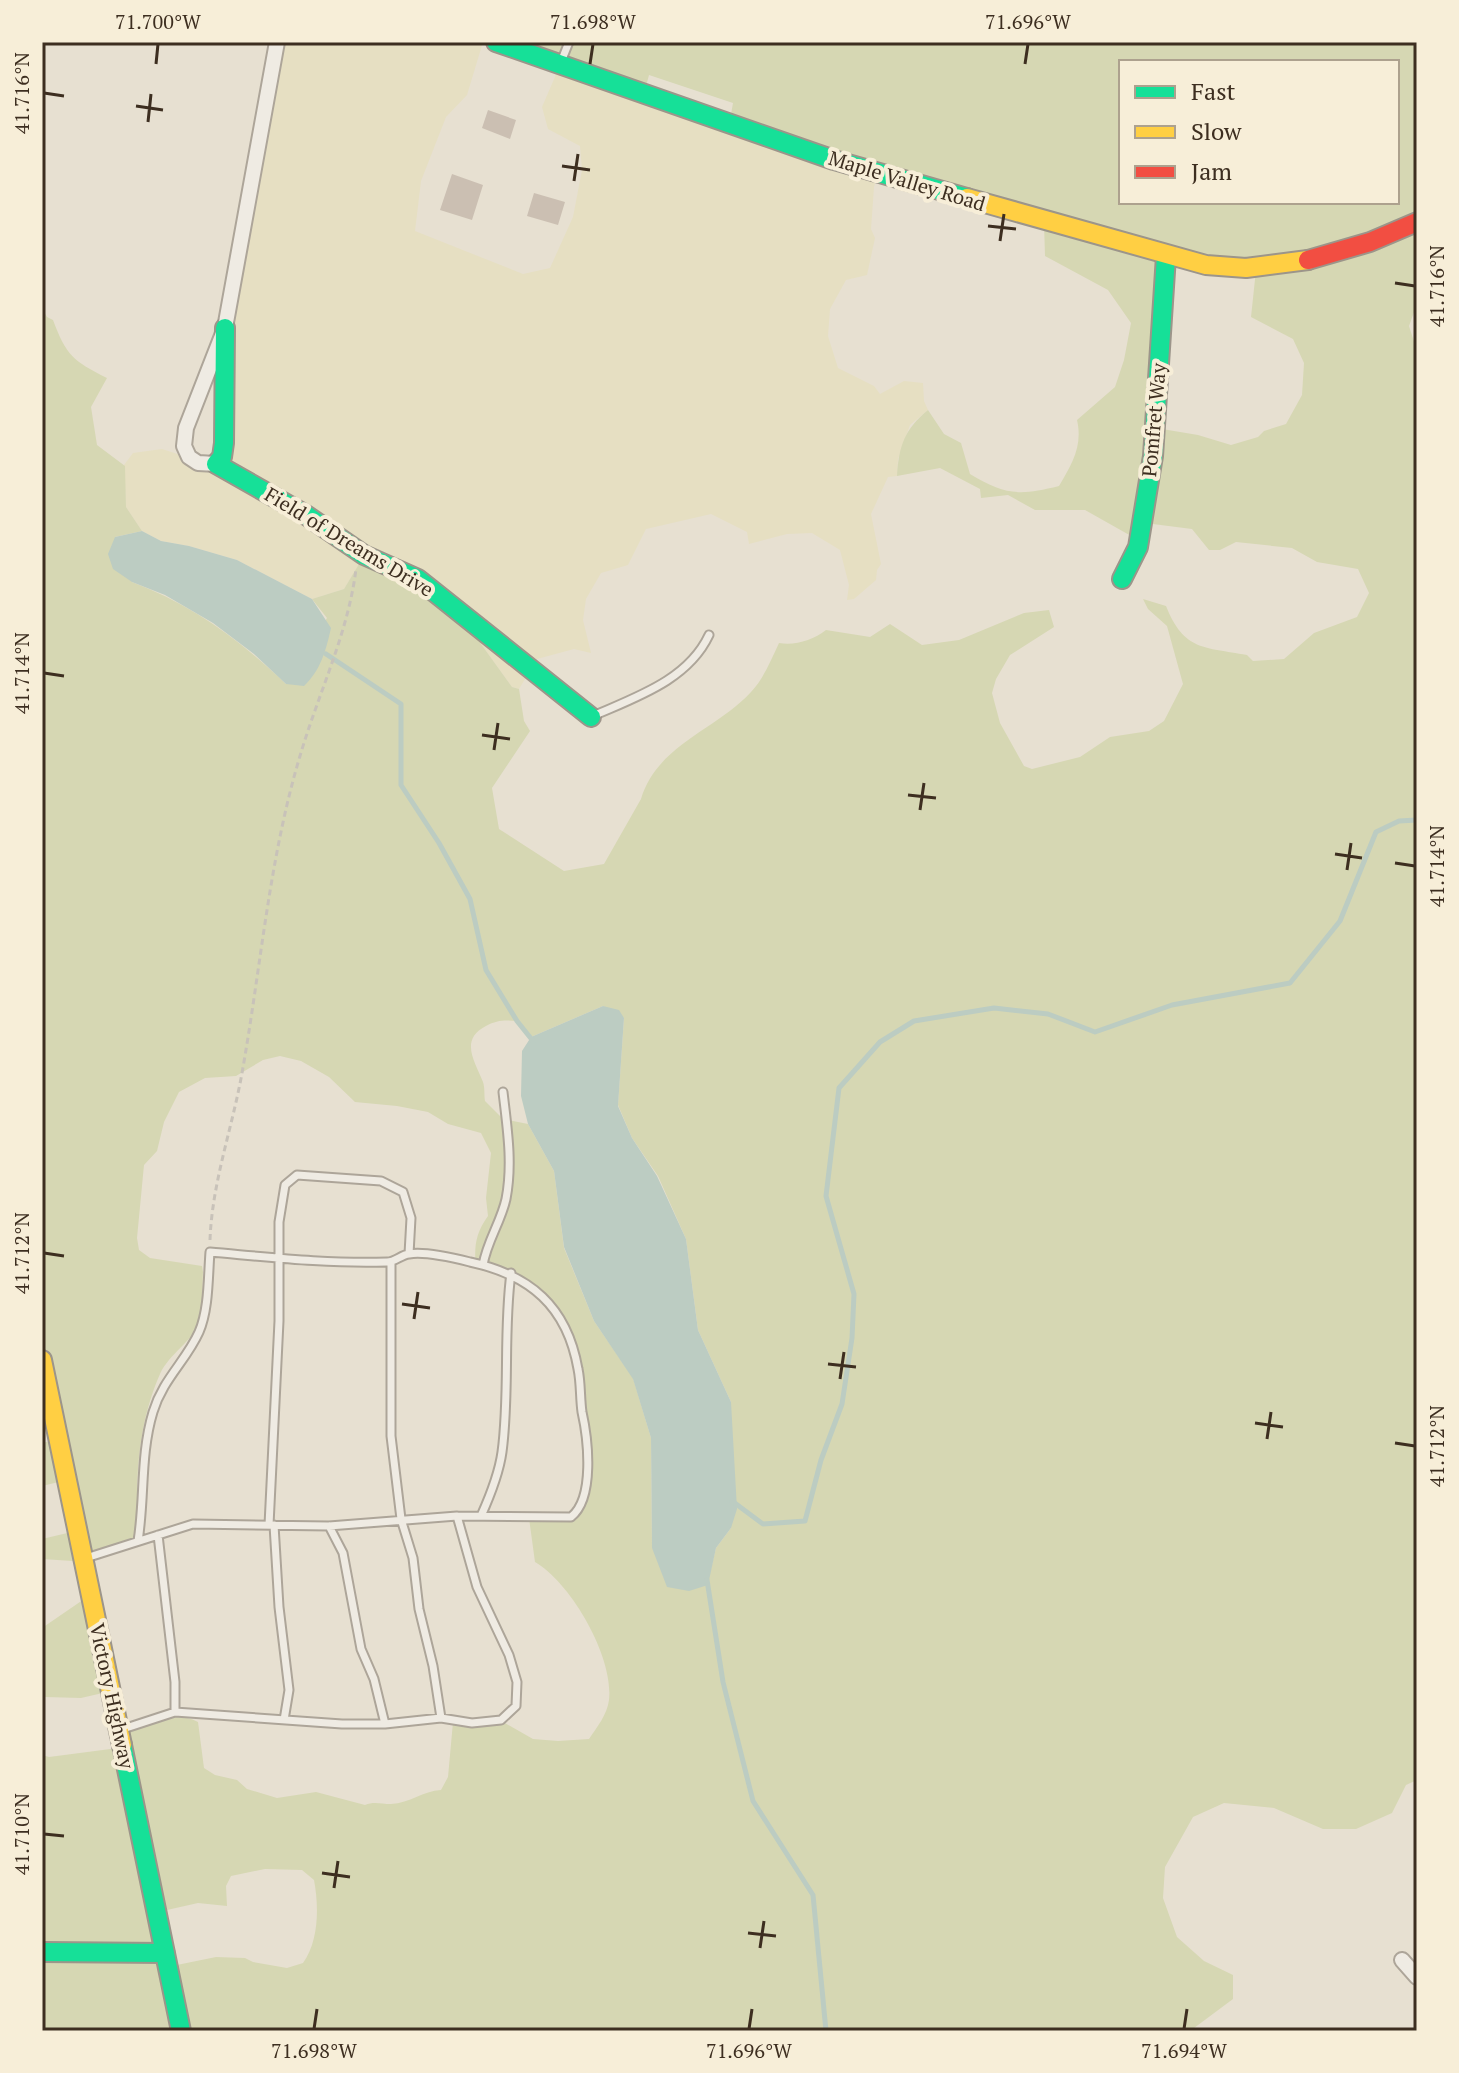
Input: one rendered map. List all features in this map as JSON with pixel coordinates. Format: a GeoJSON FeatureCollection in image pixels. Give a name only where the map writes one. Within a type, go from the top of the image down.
{"type":"FeatureCollection","features":[{"type":"Feature","properties":{"kind":"street","name":"Field of Dreams Drive"},"geometry":{"type":"LineString","coordinates":[[216,464],[222,457],[224,443],[225,328],[277,42]]}},
{"type":"Feature","properties":{"kind":"street","name":"Maple Valley Road"},"geometry":{"type":"LineString","coordinates":[[496,42],[834,160],[1166,256],[1219,267],[1284,265],[1375,242],[1417,222]]}},
{"type":"Feature","properties":{"kind":"street","name":"Pomfret Way"},"geometry":{"type":"LineString","coordinates":[[1122,579],[1138,547],[1153,456],[1166,256]]}},
{"type":"Feature","properties":{"kind":"street","name":"Field of Dreams Drive"},"geometry":{"type":"LineString","coordinates":[[225,328],[186,428],[184,446],[189,457],[198,463],[216,464],[309,520],[329,528],[358,552],[415,577],[591,717]]}},
{"type":"Feature","properties":{"kind":"street","name":"Victory Highway"},"geometry":{"type":"LineString","coordinates":[[42,1360],[181,2031]]}},
{"type":"Feature","properties":{"kind":"street"},"geometry":{"type":"LineString","coordinates":[[42,1952],[165,1953]]}},
{"type":"Feature","properties":{"kind":"street"},"geometry":{"type":"LineString","coordinates":[[1402,1960],[1417,1977]]}},
{"type":"Feature","properties":{"kind":"lane"},"geometry":{"type":"LineString","coordinates":[[560,64],[569,42]]}},
{"type":"Feature","properties":{"kind":"lane"},"geometry":{"type":"LineString","coordinates":[[591,717],[669,680],[700,655],[709,635]]}},
{"type":"Feature","properties":{"kind":"lane"},"geometry":{"type":"LineString","coordinates":[[483,1265],[486,1249],[506,1200],[510,1157],[503,1092]]}},
{"type":"Feature","properties":{"kind":"lane"},"geometry":{"type":"LineString","coordinates":[[284,1720],[289,1690],[271,1525],[279,1321],[279,1222],[285,1185],[297,1175],[381,1181],[403,1192],[411,1218],[409,1254]]}},
{"type":"Feature","properties":{"kind":"lane"},"geometry":{"type":"LineString","coordinates":[[84,1559],[193,1524],[329,1526],[457,1516],[571,1517],[581,1504],[587,1481],[585,1426],[578,1369],[569,1338],[547,1298],[511,1273],[483,1265],[409,1254],[391,1262],[210,1252],[200,1328],[163,1387],[151,1421],[143,1458],[138,1541]]}},
{"type":"Feature","properties":{"kind":"lane"},"geometry":{"type":"LineString","coordinates":[[391,1262],[391,1436],[401,1519],[413,1558],[419,1609],[433,1666],[441,1718]]}},
{"type":"Feature","properties":{"kind":"lane"},"geometry":{"type":"LineString","coordinates":[[481,1516],[502,1454],[506,1305],[511,1273]]}},
{"type":"Feature","properties":{"kind":"lane"},"geometry":{"type":"LineString","coordinates":[[120,1730],[175,1712],[385,1724],[441,1718],[472,1723],[501,1720],[516,1706],[517,1682],[509,1655],[477,1587],[457,1516]]}},
{"type":"Feature","properties":{"kind":"lane"},"geometry":{"type":"LineString","coordinates":[[329,1526],[343,1553],[361,1649],[374,1679],[385,1724]]}},
{"type":"Feature","properties":{"kind":"lane"},"geometry":{"type":"LineString","coordinates":[[158,1535],[175,1682],[175,1712]]}},
{"type":"Feature","properties":{"kind":"path"},"geometry":{"type":"LineString","coordinates":[[210,1252],[211,1222],[241,1076],[276,855],[299,757],[349,605],[358,552]]}},
{"type":"Feature","properties":{"kind":"shaded area"},"geometry":{"type":"Polygon","coordinates":[[[280,42],[483,42],[467,95],[446,117],[421,181],[415,231],[523,274],[550,268],[573,217],[582,170],[580,146],[548,129],[542,107],[561,63],[878,172],[871,229],[875,238],[867,275],[846,280],[830,309],[828,336],[838,368],[874,386],[880,394],[904,381],[923,383],[928,410],[910,425],[898,459],[897,476],[888,477],[871,514],[881,564],[876,580],[854,599],[847,600],[849,585],[840,550],[812,533],[787,534],[749,544],[747,532],[711,514],[646,529],[628,565],[601,573],[586,599],[583,620],[591,653],[574,649],[537,659],[519,689],[512,687],[476,637],[365,554],[344,589],[312,599],[237,560],[161,541],[142,531],[126,507],[124,465],[133,453],[162,449],[199,461],[215,453],[227,354],[280,42]]]}},
{"type":"Feature","properties":{"kind":"shaded area"},"geometry":{"type":"Polygon","coordinates":[[[142,531],[161,541],[237,560],[312,599],[331,628],[322,659],[310,680],[304,686],[286,684],[254,654],[213,623],[165,595],[132,582],[113,569],[108,554],[115,537],[142,531]]]}},
{"type":"Feature","properties":{"kind":"shaded area"},"geometry":{"type":"Polygon","coordinates":[[[603,1006],[619,1010],[624,1018],[618,1106],[632,1138],[657,1176],[686,1239],[698,1330],[731,1402],[737,1509],[731,1528],[716,1548],[708,1585],[689,1591],[667,1587],[652,1548],[651,1438],[633,1379],[594,1321],[564,1247],[554,1171],[528,1124],[521,1096],[522,1051],[531,1037],[603,1006]]]}},
{"type":"Feature","properties":{"kind":"green space"},"geometry":{"type":"Polygon","coordinates":[[[500,42],[1417,42],[1417,304],[1409,326],[1417,351],[1417,1780],[1406,1785],[1392,1813],[1356,1829],[1323,1829],[1274,1808],[1224,1803],[1193,1817],[1165,1867],[1163,1898],[1177,1937],[1204,1961],[1233,1975],[1233,1999],[1190,2031],[42,2031],[42,1755],[49,1757],[118,1748],[124,1728],[161,1718],[180,1717],[198,1722],[204,1768],[215,1775],[237,1780],[247,1789],[277,1798],[316,1792],[365,1805],[391,1804],[441,1790],[448,1777],[453,1722],[503,1722],[533,1739],[589,1739],[608,1705],[609,1683],[597,1643],[576,1604],[549,1572],[535,1562],[529,1518],[566,1520],[578,1512],[585,1459],[581,1391],[565,1327],[552,1302],[535,1285],[521,1278],[476,1269],[476,1241],[488,1216],[486,1198],[491,1153],[481,1133],[448,1124],[428,1112],[355,1102],[329,1077],[301,1061],[280,1056],[263,1060],[236,1076],[205,1078],[179,1092],[164,1122],[157,1151],[144,1165],[137,1238],[139,1250],[150,1258],[202,1266],[203,1272],[200,1321],[160,1374],[142,1433],[137,1497],[139,1538],[88,1562],[42,1559],[42,1539],[80,1530],[67,1480],[42,1486],[42,1443],[59,1439],[42,1386],[42,308],[53,320],[72,356],[107,378],[91,407],[97,445],[125,466],[126,507],[142,531],[115,537],[132,582],[195,612],[251,653],[286,684],[327,618],[312,599],[344,589],[365,554],[425,585],[476,637],[512,687],[519,689],[524,721],[530,731],[492,788],[499,829],[564,871],[604,864],[660,765],[751,692],[779,643],[804,641],[826,630],[870,637],[890,624],[922,645],[959,640],[1024,613],[1049,610],[1054,627],[1010,655],[992,693],[1000,723],[1024,766],[1032,769],[1080,757],[1110,737],[1149,731],[1164,721],[1183,684],[1167,626],[1148,609],[1143,599],[1166,606],[1180,632],[1188,639],[1207,648],[1247,655],[1253,661],[1284,659],[1314,633],[1357,617],[1369,593],[1358,569],[1317,562],[1292,548],[1236,542],[1220,550],[1209,550],[1192,529],[1145,523],[1140,541],[1085,510],[1035,510],[1008,495],[981,498],[980,489],[940,468],[897,476],[905,438],[928,410],[944,434],[961,443],[970,474],[1013,492],[1059,486],[1077,447],[1077,420],[1115,387],[1131,323],[1108,290],[1045,256],[1044,223],[730,120],[733,103],[649,75],[645,90],[500,42]],[[1168,256],[1156,428],[1198,435],[1231,445],[1286,424],[1302,395],[1304,363],[1293,339],[1251,317],[1256,270],[1168,256]],[[603,1006],[531,1037],[517,1021],[494,1023],[473,1038],[471,1051],[483,1082],[485,1101],[503,1119],[528,1124],[554,1171],[564,1248],[594,1321],[633,1378],[651,1438],[652,1548],[707,1585],[716,1548],[731,1528],[731,1402],[698,1330],[686,1239],[658,1176],[632,1138],[618,1105],[624,1018],[603,1006]],[[265,1869],[231,1876],[226,1886],[227,1906],[198,1903],[167,1910],[172,1966],[216,1957],[245,1958],[287,1968],[303,1963],[312,1944],[316,1923],[314,1880],[302,1870],[265,1869]]]}},
{"type":"Feature","properties":{"kind":"green space"},"geometry":{"type":"Polygon","coordinates":[[[93,1593],[107,1692],[81,1698],[45,1697],[42,1628],[93,1593]]]}},
{"type":"Feature","properties":{"kind":"building"},"geometry":{"type":"Polygon","coordinates":[[[488,110],[516,120],[510,139],[482,128],[488,110]]]}},
{"type":"Feature","properties":{"kind":"building"},"geometry":{"type":"Polygon","coordinates":[[[452,174],[483,185],[472,220],[440,210],[452,174]]]}},
{"type":"Feature","properties":{"kind":"building"},"geometry":{"type":"Polygon","coordinates":[[[534,193],[565,202],[558,225],[527,216],[534,193]]]}},
{"type":"Feature","properties":{"kind":"waterway"},"geometry":{"type":"LineString","coordinates":[[326,654],[401,704],[401,785],[439,843],[470,899],[486,970],[533,1041]]}},
{"type":"Feature","properties":{"kind":"waterway"},"geometry":{"type":"LineString","coordinates":[[732,1501],[763,1524],[805,1521],[821,1460],[842,1404],[852,1338],[854,1294],[826,1196],[839,1088],[880,1042],[914,1021],[994,1008],[1048,1014],[1095,1032],[1172,1005],[1290,983],[1340,921],[1376,832],[1399,821],[1417,820]]}},
{"type":"Feature","properties":{"kind":"waterway"},"geometry":{"type":"LineString","coordinates":[[707,1580],[723,1682],[753,1801],[813,1895],[826,2031]]}},
{"type":"Feature","properties":{"kind":"traffic: fast"},"geometry":{"type":"LineString","coordinates":[[496,42],[834,160],[967,198]]}},
{"type":"Feature","properties":{"kind":"traffic: fast"},"geometry":{"type":"LineString","coordinates":[[1122,579],[1138,547],[1153,456],[1166,256]]}},
{"type":"Feature","properties":{"kind":"traffic: fast"},"geometry":{"type":"LineString","coordinates":[[225,328],[224,443],[222,457],[216,464],[306,515],[364,555],[418,579],[591,717]]}},
{"type":"Feature","properties":{"kind":"traffic: fast"},"geometry":{"type":"LineString","coordinates":[[122,1745],[181,2031]]}},
{"type":"Feature","properties":{"kind":"traffic: fast"},"geometry":{"type":"LineString","coordinates":[[42,1952],[165,1953]]}},
{"type":"Feature","properties":{"kind":"traffic: slow"},"geometry":{"type":"LineString","coordinates":[[967,198],[1206,265],[1246,268],[1308,260]]}},
{"type":"Feature","properties":{"kind":"traffic: slow"},"geometry":{"type":"LineString","coordinates":[[42,1360],[122,1745]]}},
{"type":"Feature","properties":{"kind":"traffic: jam"},"geometry":{"type":"LineString","coordinates":[[1308,260],[1370,242],[1417,222]]}}]}
